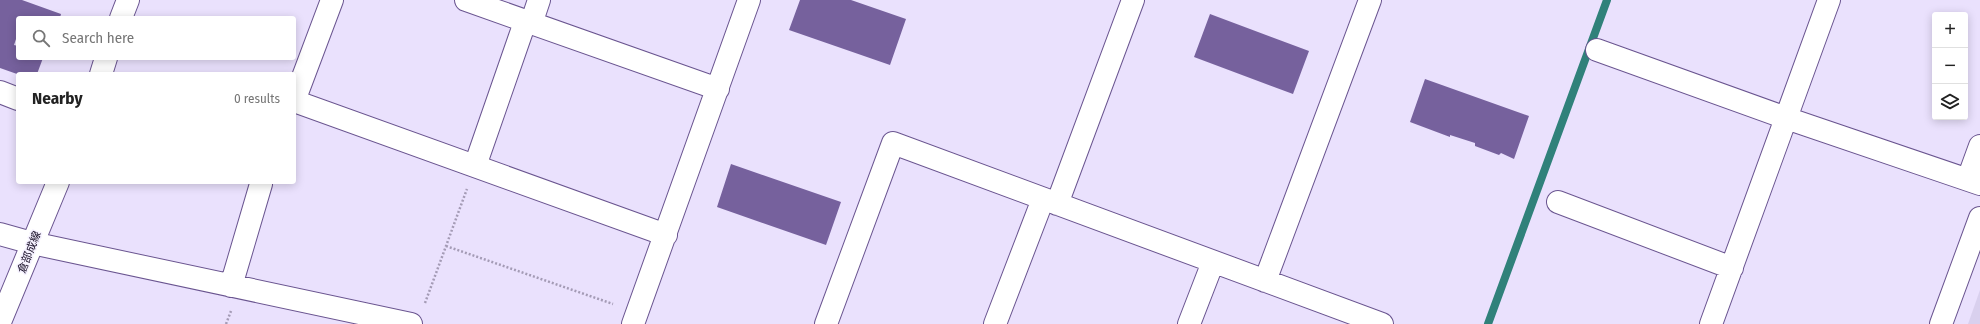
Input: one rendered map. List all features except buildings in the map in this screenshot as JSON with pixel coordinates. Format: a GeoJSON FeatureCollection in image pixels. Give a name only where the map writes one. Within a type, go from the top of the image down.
{"type":"FeatureCollection","features":[{"type":"Feature","properties":{"kind":"street"},"geometry":{"type":"LineString","coordinates":[[123,16],[128,0]]}},
{"type":"Feature","properties":{"kind":"street"},"geometry":{"type":"LineString","coordinates":[[296,96],[332,0]]}},
{"type":"Feature","properties":{"kind":"street"},"geometry":{"type":"LineString","coordinates":[[466,0],[718,89]]}},
{"type":"Feature","properties":{"kind":"street"},"geometry":{"type":"LineString","coordinates":[[475,166],[528,23],[539,0]]}},
{"type":"Feature","properties":{"kind":"street"},"geometry":{"type":"LineString","coordinates":[[635,318],[749,0]]}},
{"type":"Feature","properties":{"kind":"street"},"geometry":{"type":"LineString","coordinates":[[995,324],[1050,202],[1132,0]]}},
{"type":"Feature","properties":{"kind":"street"},"geometry":{"type":"LineString","coordinates":[[1265,281],[1370,0]]}},
{"type":"Feature","properties":{"kind":"street"},"geometry":{"type":"LineString","coordinates":[[1711,324],[1829,0]]}},
{"type":"Feature","properties":{"kind":"street"},"geometry":{"type":"LineString","coordinates":[[1597,50],[1786,118],[1974,181],[1980,146]]}},
{"type":"Feature","properties":{"kind":"street"},"geometry":{"type":"LineString","coordinates":[[101,72],[105,60]]}},
{"type":"Feature","properties":{"kind":"street"},"geometry":{"type":"LineString","coordinates":[[0,92],[16,99]]}},
{"type":"Feature","properties":{"kind":"street"},"geometry":{"type":"LineString","coordinates":[[296,102],[666,235]]}},
{"type":"Feature","properties":{"kind":"street"},"geometry":{"type":"LineString","coordinates":[[826,324],[893,143],[1379,324]]}},
{"type":"Feature","properties":{"kind":"street","name":"倉部成線"},"geometry":{"type":"LineString","coordinates":[[0,322],[57,184]]}},
{"type":"Feature","properties":{"kind":"street"},"geometry":{"type":"LineString","coordinates":[[231,286],[259,184]]}},
{"type":"Feature","properties":{"kind":"street"},"geometry":{"type":"LineString","coordinates":[[1558,202],[1732,268]]}},
{"type":"Feature","properties":{"kind":"street"},"geometry":{"type":"LineString","coordinates":[[1941,324],[1980,218]]}},
{"type":"Feature","properties":{"kind":"street"},"geometry":{"type":"LineString","coordinates":[[0,234],[32,243],[231,286],[417,317]]}},
{"type":"Feature","properties":{"kind":"street"},"geometry":{"type":"LineString","coordinates":[[1189,324],[1213,262]]}},
{"type":"Feature","properties":{"kind":"path"},"geometry":{"type":"LineString","coordinates":[[417,317],[446,246],[475,166]]}},
{"type":"Feature","properties":{"kind":"path"},"geometry":{"type":"LineString","coordinates":[[446,246],[635,318]]}},
{"type":"Feature","properties":{"kind":"shaded area"},"geometry":{"type":"Polygon","coordinates":[[[1980,290],[1980,324],[1968,324],[1980,290]]]}},
{"type":"Feature","properties":{"kind":"waterway"},"geometry":{"type":"LineString","coordinates":[[1488,324],[1607,0]]}}]}
